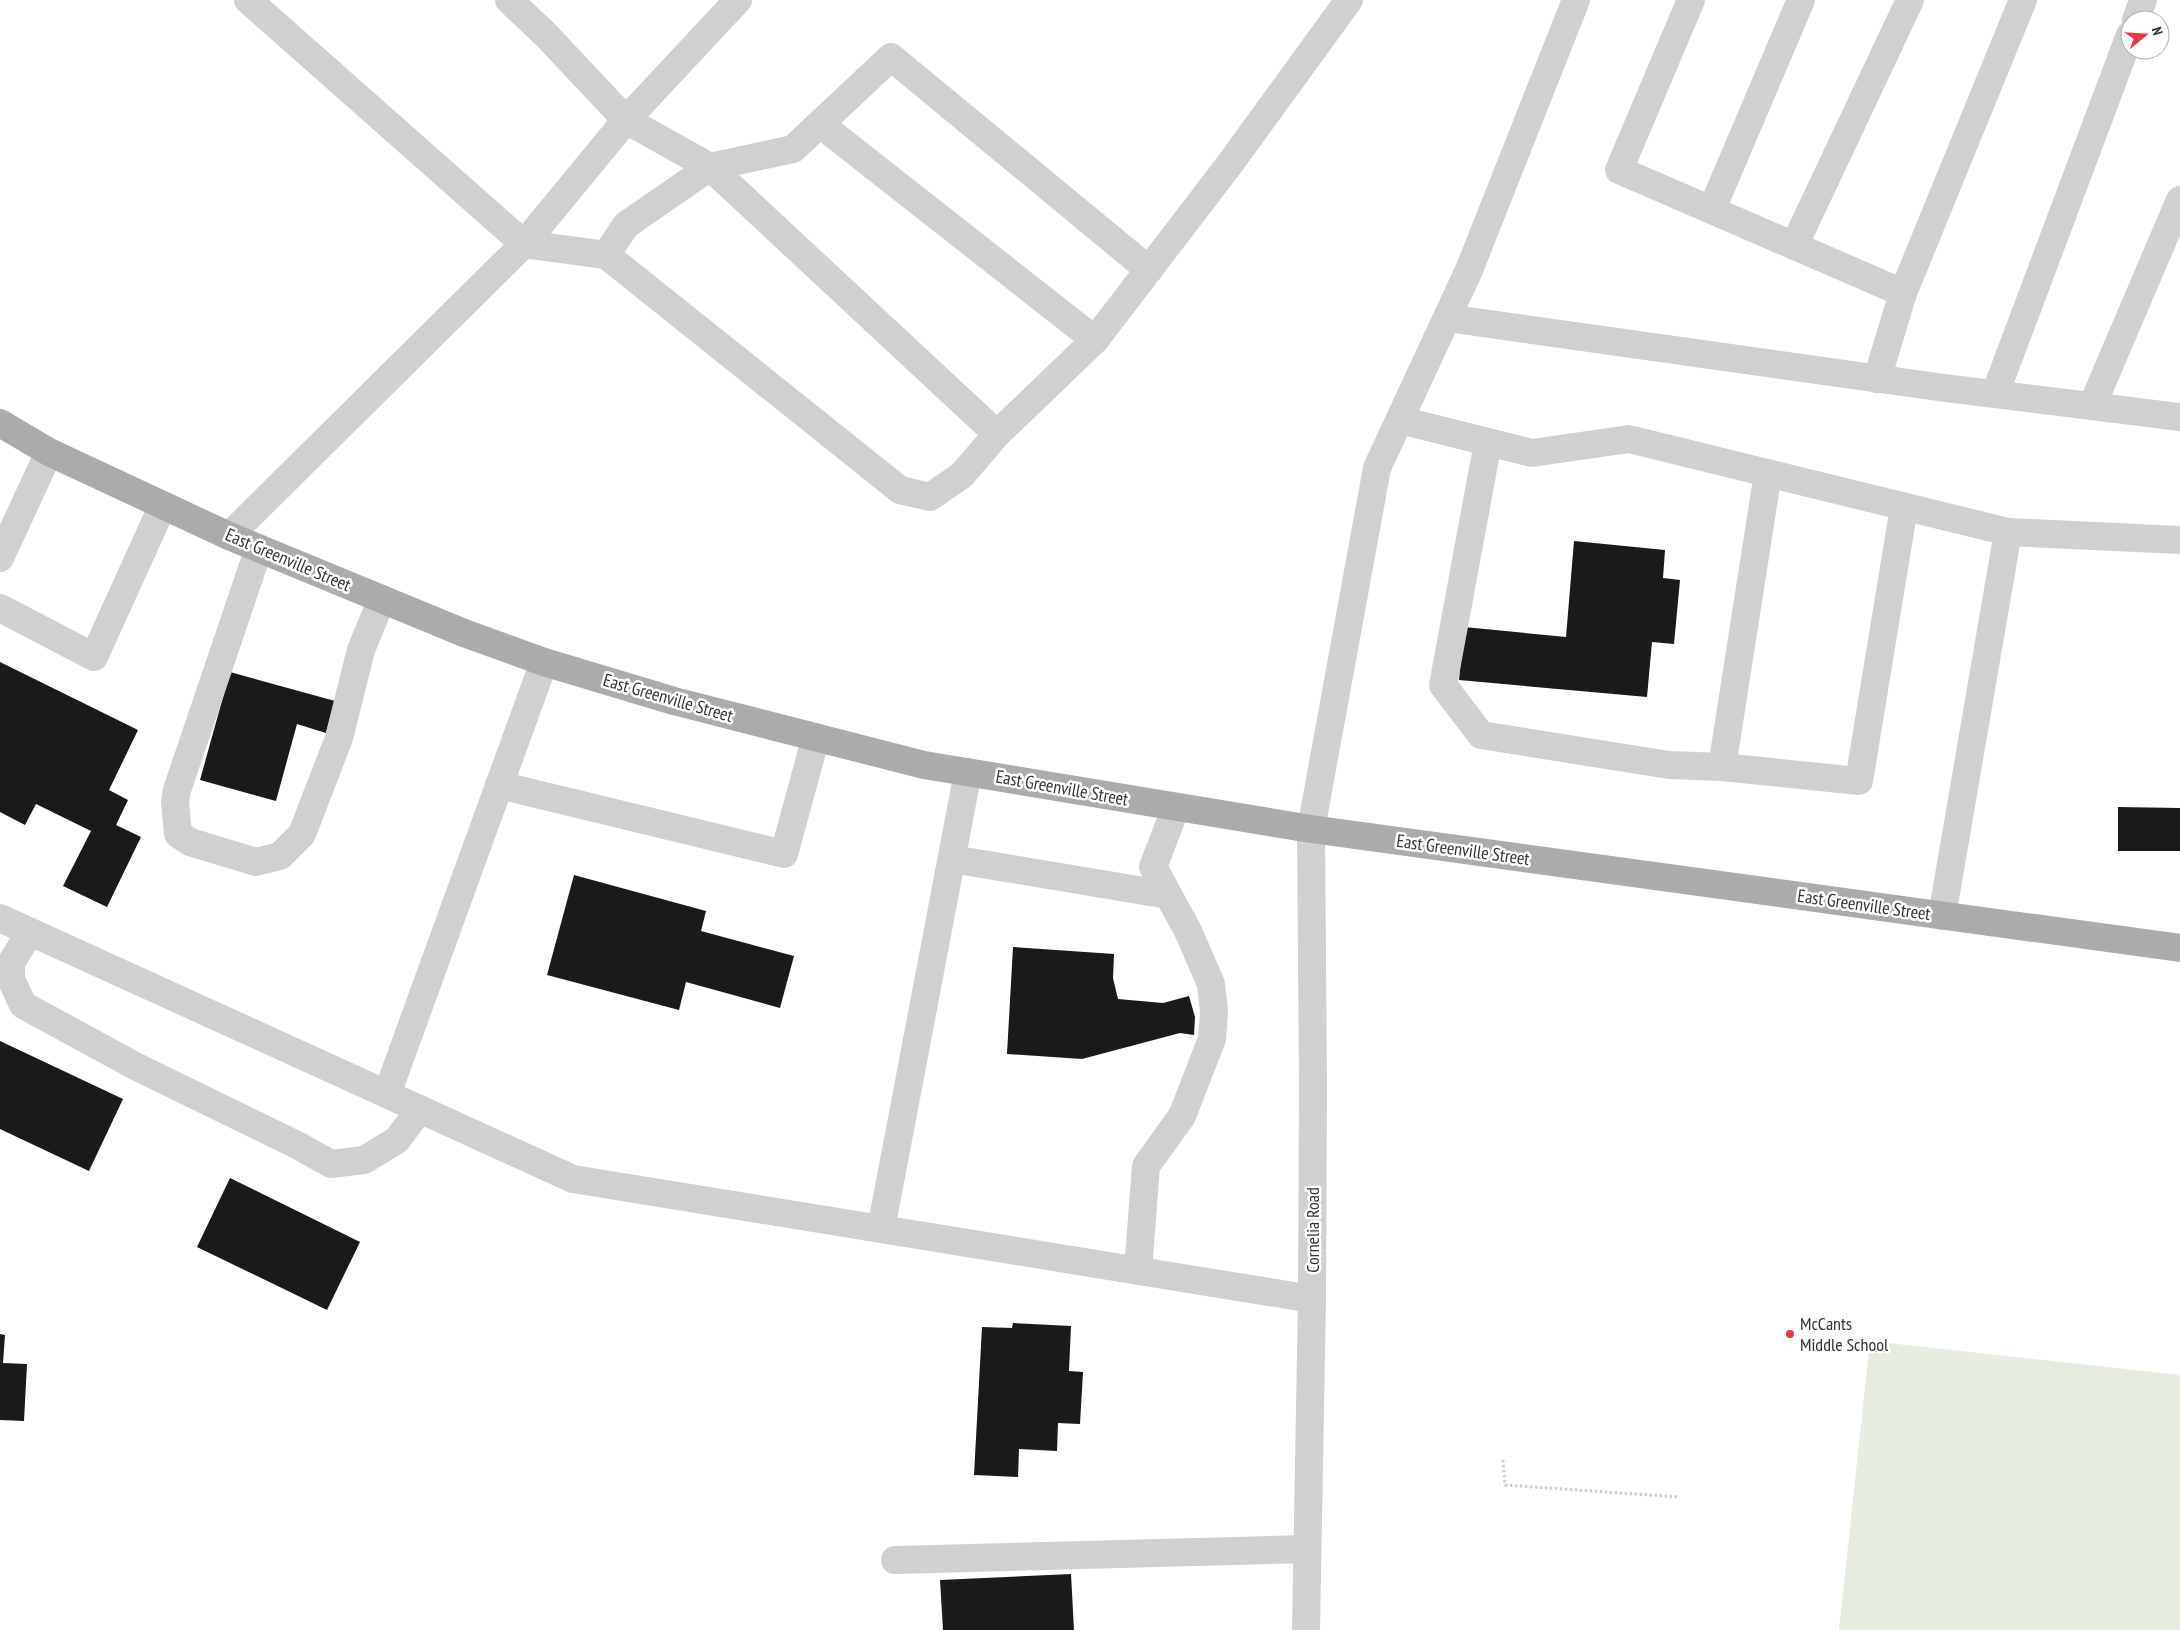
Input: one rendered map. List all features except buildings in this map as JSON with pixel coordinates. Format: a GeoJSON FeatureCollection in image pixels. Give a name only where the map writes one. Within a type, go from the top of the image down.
{"type":"FeatureCollection","features":[{"type":"Feature","properties":{"kind":"main road","name":"East Greenville Street"},"geometry":{"type":"LineString","coordinates":[[0,423],[49,452],[228,536],[464,633],[544,662],[674,701],[924,765],[1311,829],[2180,948]]}},
{"type":"Feature","properties":{"kind":"street"},"geometry":{"type":"LineString","coordinates":[[248,0],[524,244],[606,255],[900,490],[930,497],[962,475],[996,434],[1095,340],[1229,165],[1349,0]]}},
{"type":"Feature","properties":{"kind":"street"},"geometry":{"type":"LineString","coordinates":[[509,0],[546,34],[626,120],[710,167],[996,434]]}},
{"type":"Feature","properties":{"kind":"street"},"geometry":{"type":"LineString","coordinates":[[228,536],[524,244],[626,120],[738,0]]}},
{"type":"Feature","properties":{"kind":"street","name":"Cornelia Road"},"geometry":{"type":"LineString","coordinates":[[1306,1630],[1312,1299],[1311,829],[1377,468],[1469,270],[1576,0]]}},
{"type":"Feature","properties":{"kind":"street"},"geometry":{"type":"LineString","coordinates":[[1691,0],[1619,170],[1903,293]]}},
{"type":"Feature","properties":{"kind":"street"},"geometry":{"type":"LineString","coordinates":[[1712,210],[1801,0]]}},
{"type":"Feature","properties":{"kind":"street"},"geometry":{"type":"LineString","coordinates":[[1794,246],[1910,0]]}},
{"type":"Feature","properties":{"kind":"street"},"geometry":{"type":"LineString","coordinates":[[1878,378],[1903,293],[2023,0]]}},
{"type":"Feature","properties":{"kind":"street"},"geometry":{"type":"LineString","coordinates":[[606,255],[626,225],[710,167],[793,149],[890,57],[1148,270]]}},
{"type":"Feature","properties":{"kind":"street"},"geometry":{"type":"LineString","coordinates":[[1995,394],[2121,60]]}},
{"type":"Feature","properties":{"kind":"street"},"geometry":{"type":"LineString","coordinates":[[820,124],[1095,340]]}},
{"type":"Feature","properties":{"kind":"street"},"geometry":{"type":"LineString","coordinates":[[2092,406],[2180,200]]}},
{"type":"Feature","properties":{"kind":"street"},"geometry":{"type":"LineString","coordinates":[[1447,318],[1995,394],[2180,417]]}},
{"type":"Feature","properties":{"kind":"street"},"geometry":{"type":"LineString","coordinates":[[1400,420],[1532,453],[1629,439],[2008,532],[2180,540]]}},
{"type":"Feature","properties":{"kind":"street"},"geometry":{"type":"LineString","coordinates":[[1488,442],[1443,685],[1481,735],[1669,765],[1722,767],[1859,781],[1904,507]]}},
{"type":"Feature","properties":{"kind":"street"},"geometry":{"type":"LineString","coordinates":[[0,558],[49,452]]}},
{"type":"Feature","properties":{"kind":"street"},"geometry":{"type":"LineString","coordinates":[[1722,767],[1768,473]]}},
{"type":"Feature","properties":{"kind":"street"},"geometry":{"type":"LineString","coordinates":[[0,608],[94,657],[163,505]]}},
{"type":"Feature","properties":{"kind":"street"},"geometry":{"type":"LineString","coordinates":[[1942,916],[2008,532]]}},
{"type":"Feature","properties":{"kind":"street"},"geometry":{"type":"LineString","coordinates":[[259,548],[177,790],[175,802],[178,834],[190,842],[256,862],[280,856],[302,834],[339,738],[361,650],[382,599]]}},
{"type":"Feature","properties":{"kind":"street"},"geometry":{"type":"LineString","coordinates":[[387,1094],[544,662]]}},
{"type":"Feature","properties":{"kind":"street"},"geometry":{"type":"LineString","coordinates":[[499,785],[784,854],[816,737]]}},
{"type":"Feature","properties":{"kind":"street"},"geometry":{"type":"LineString","coordinates":[[881,1229],[968,772]]}},
{"type":"Feature","properties":{"kind":"street"},"geometry":{"type":"LineString","coordinates":[[1138,1270],[1146,1166],[1182,1116],[1212,1039],[1214,1012],[1211,984],[1188,931],[1153,867],[1176,807]]}},
{"type":"Feature","properties":{"kind":"street"},"geometry":{"type":"LineString","coordinates":[[952,860],[1168,894]]}},
{"type":"Feature","properties":{"kind":"street"},"geometry":{"type":"LineString","coordinates":[[0,918],[573,1179],[1312,1299]]}},
{"type":"Feature","properties":{"kind":"street"},"geometry":{"type":"LineString","coordinates":[[30,932],[11,963],[11,978],[23,1005],[136,1067],[297,1145],[331,1164],[364,1160],[397,1140],[420,1109]]}},
{"type":"Feature","properties":{"kind":"street"},"geometry":{"type":"LineString","coordinates":[[895,1560],[1307,1550]]}},
{"type":"Feature","properties":{"kind":"path"},"geometry":{"type":"LineString","coordinates":[[1503,1460],[1505,1484],[1679,1497]]}},
{"type":"Feature","properties":{"kind":"shaded area"},"geometry":{"type":"Polygon","coordinates":[[[1870,1341],[2180,1375],[2180,1630],[1839,1630],[1870,1341]]]}},
{"type":"Feature","properties":{"kind":"place","name":"McCants Middle School"},"geometry":{"type":"Point","coordinates":[1790,1334]}}]}
